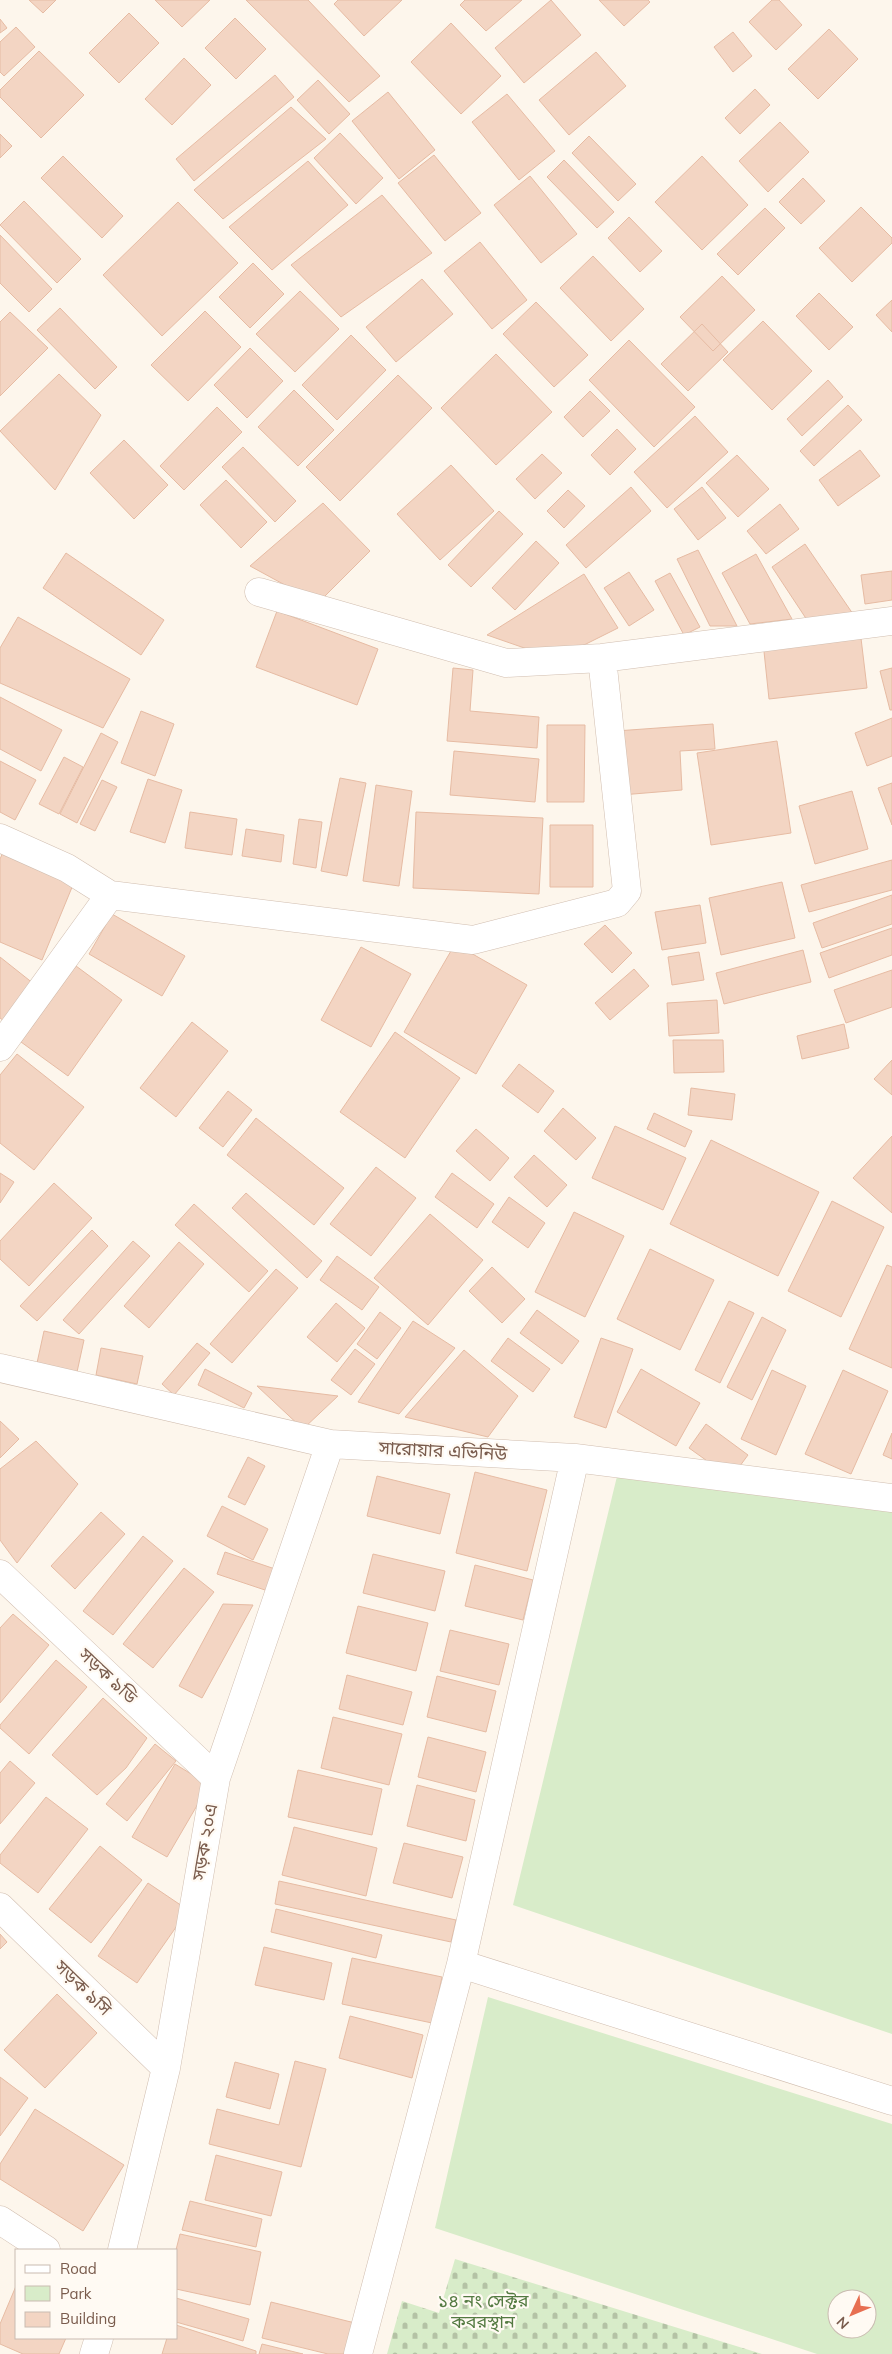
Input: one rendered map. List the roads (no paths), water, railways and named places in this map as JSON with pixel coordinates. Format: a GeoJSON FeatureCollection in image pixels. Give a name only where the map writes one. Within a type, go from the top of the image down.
{"type":"FeatureCollection","features":[{"type":"Feature","properties":{"kind":"street"},"geometry":{"type":"LineString","coordinates":[[259,592],[506,663],[602,658],[892,620]]}},
{"type":"Feature","properties":{"kind":"street"},"geometry":{"type":"LineString","coordinates":[[0,838],[67,868],[110,895],[473,940],[617,904],[626,890],[602,658]]}},
{"type":"Feature","properties":{"kind":"street"},"geometry":{"type":"LineString","coordinates":[[0,1047],[110,895]]}},
{"type":"Feature","properties":{"kind":"street","name":"সারোয়ার এভিনিউ"},"geometry":{"type":"LineString","coordinates":[[0,1368],[330,1444],[575,1458],[892,1498]]}},
{"type":"Feature","properties":{"kind":"street","name":"সড়ক ২০এ"},"geometry":{"type":"LineString","coordinates":[[122,2249],[166,2068],[216,1778],[330,1444]]}},
{"type":"Feature","properties":{"kind":"street"},"geometry":{"type":"LineString","coordinates":[[358,2354],[461,1964],[575,1458]]}},
{"type":"Feature","properties":{"kind":"street","name":"সড়ক ৯ডি"},"geometry":{"type":"LineString","coordinates":[[0,1574],[216,1778]]}},
{"type":"Feature","properties":{"kind":"street","name":"সড়ক ৯সি"},"geometry":{"type":"LineString","coordinates":[[0,1907],[166,2068]]}},
{"type":"Feature","properties":{"kind":"street"},"geometry":{"type":"LineString","coordinates":[[461,1964],[892,2101]]}},
{"type":"Feature","properties":{"kind":"street"},"geometry":{"type":"LineString","coordinates":[[0,2220],[44,2249]]}},
{"type":"Feature","properties":{"kind":"street"},"geometry":{"type":"LineString","coordinates":[[94,2354],[99,2339]]}},
{"type":"Feature","properties":{"kind":"park label","name":"১৪ নং সেক্টর কবরস্থান"},"geometry":{"type":"Point","coordinates":[483,2311]}}]}
